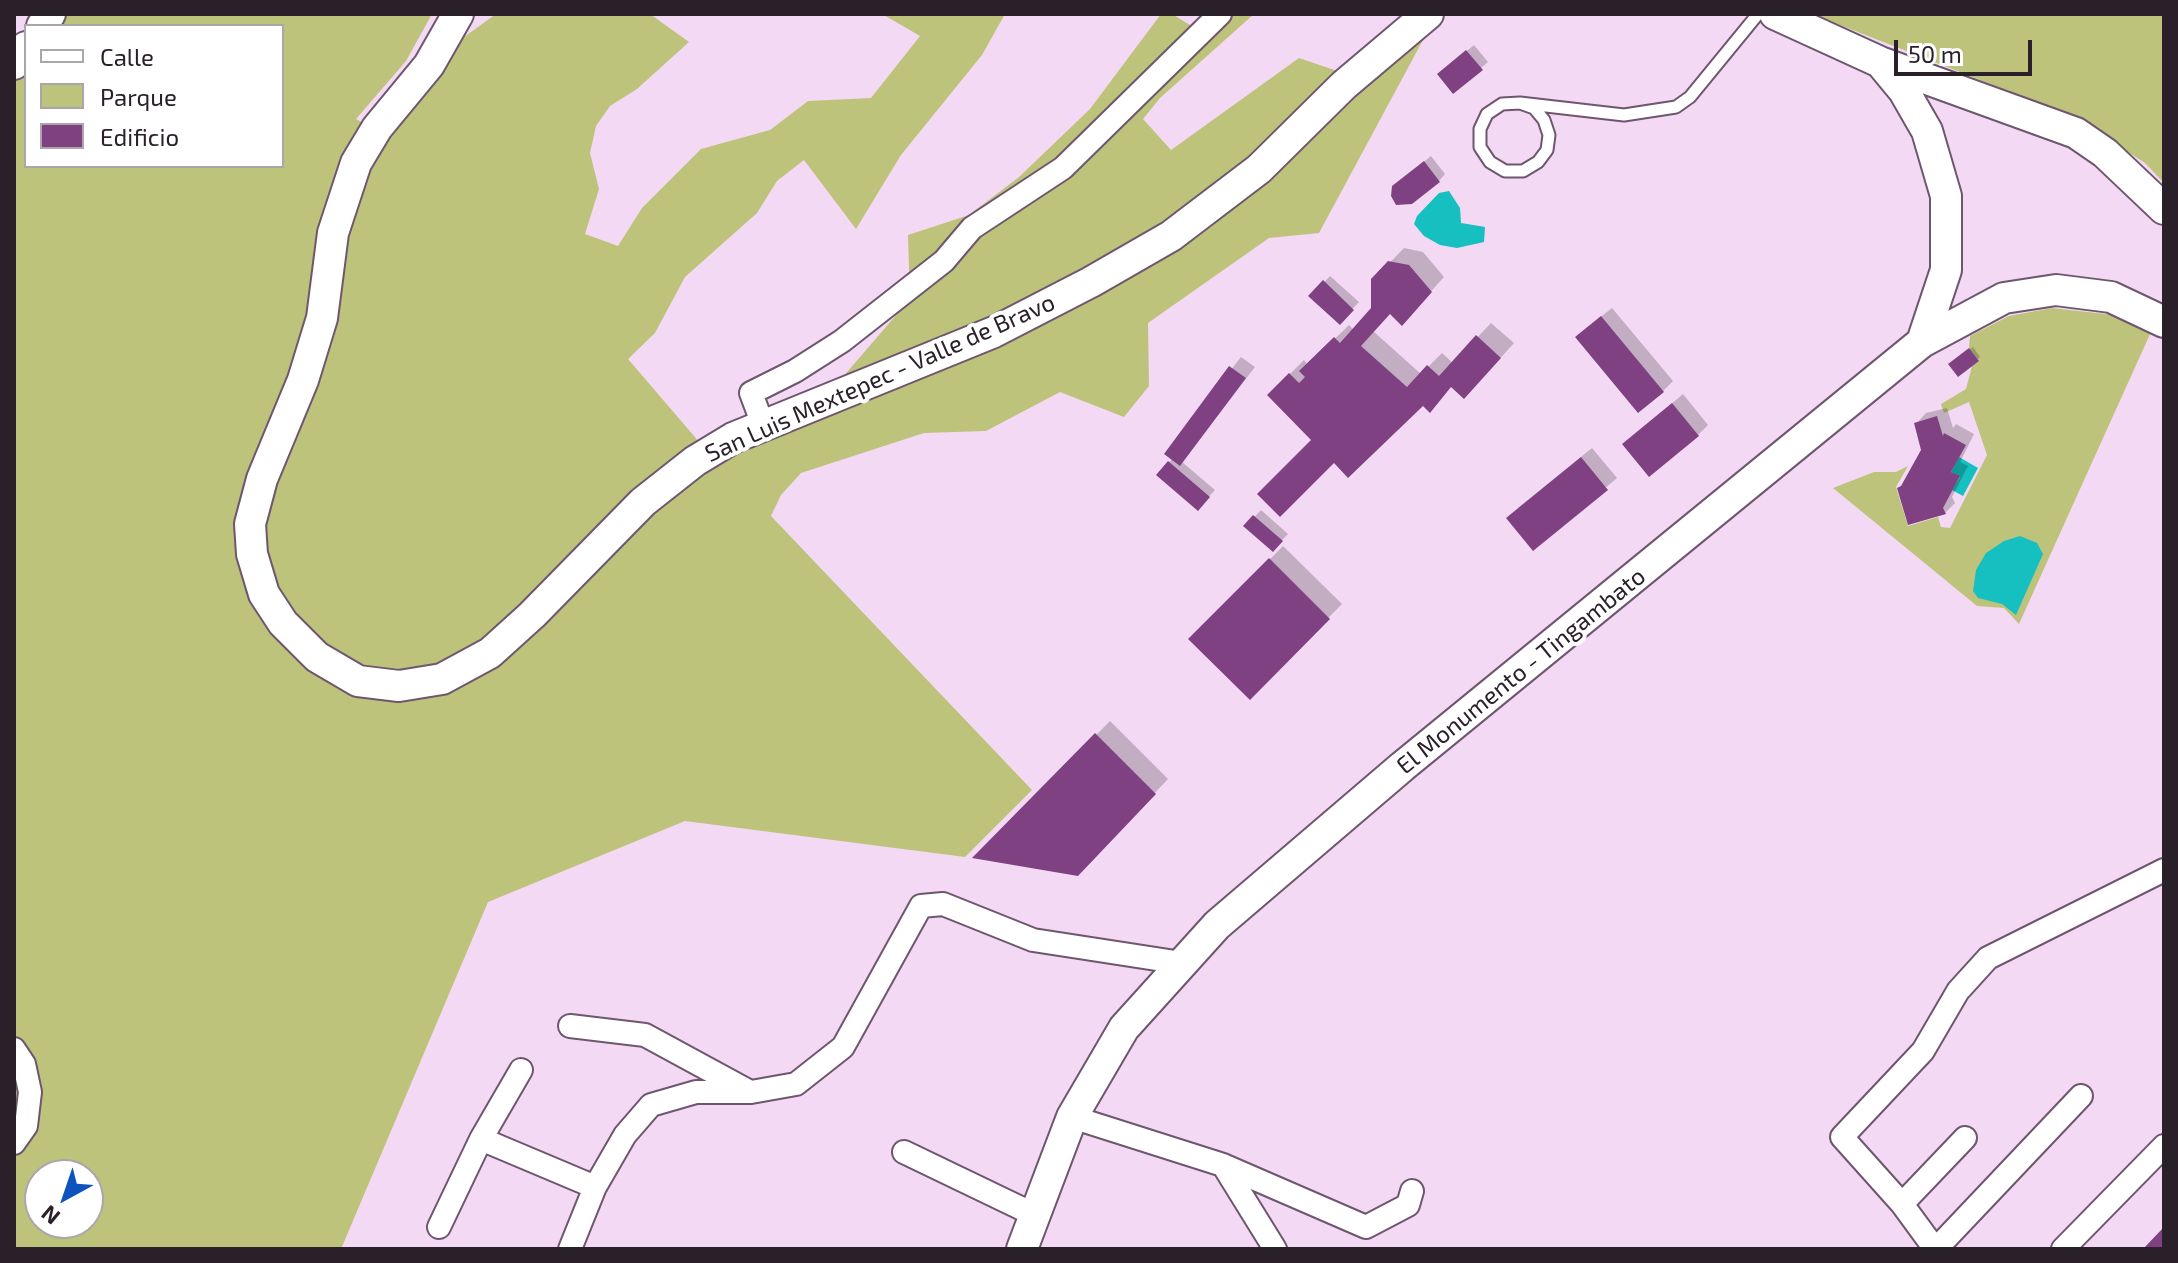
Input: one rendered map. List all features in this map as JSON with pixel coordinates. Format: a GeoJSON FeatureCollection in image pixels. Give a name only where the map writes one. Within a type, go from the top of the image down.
{"type":"FeatureCollection","features":[{"type":"Feature","properties":{"kind":"main road","name":"San Luis Mextepec - Valle de Bravo"},"geometry":{"type":"LineString","coordinates":[[458,14],[429,65],[377,128],[356,163],[333,233],[322,318],[303,380],[262,479],[250,524],[252,554],[264,594],[283,623],[317,657],[358,681],[399,686],[442,679],[490,653],[532,615],[643,502],[695,461],[763,425],[994,332],[1171,236],[1259,169],[1344,85],[1428,14]]}},
{"type":"Feature","properties":{"kind":"main road"},"geometry":{"type":"LineString","coordinates":[[1775,14],[1880,62],[2076,133],[2105,153],[2164,209]]}},
{"type":"Feature","properties":{"kind":"main road"},"geometry":{"type":"LineString","coordinates":[[1880,62],[1904,91],[1927,131],[1946,196],[1946,270],[1922,342]]}},
{"type":"Feature","properties":{"kind":"main road","name":"El Monumento - Tingambato"},"geometry":{"type":"LineString","coordinates":[[1022,1249],[1072,1117],[1124,1028],[1217,925],[1403,766],[1922,342],[2004,298],[2056,290],[2111,297],[2164,322]]}},
{"type":"Feature","properties":{"kind":"street"},"geometry":{"type":"LineString","coordinates":[[763,425],[751,393],[795,371],[842,341],[944,261],[972,228],[1063,168],[1220,14]]}},
{"type":"Feature","properties":{"kind":"street"},"geometry":{"type":"LineString","coordinates":[[2081,1096],[1935,1249],[1902,1204],[1842,1137],[1923,1051],[1958,991],[1988,958],[2164,870]]}},
{"type":"Feature","properties":{"kind":"street"},"geometry":{"type":"LineString","coordinates":[[570,1249],[595,1187],[625,1135],[651,1105],[696,1092],[751,1092],[796,1084],[843,1047],[921,906],[943,904],[1033,940],[1182,963]]}},
{"type":"Feature","properties":{"kind":"street"},"geometry":{"type":"LineString","coordinates":[[570,1026],[645,1035],[751,1092]]}},
{"type":"Feature","properties":{"kind":"street"},"geometry":{"type":"LineString","coordinates":[[14,1049],[24,1064],[30,1092],[26,1126],[14,1143]]}},
{"type":"Feature","properties":{"kind":"street"},"geometry":{"type":"LineString","coordinates":[[439,1227],[481,1139],[521,1070]]}},
{"type":"Feature","properties":{"kind":"street"},"geometry":{"type":"LineString","coordinates":[[1072,1117],[1223,1165],[1366,1227],[1408,1205],[1412,1191]]}},
{"type":"Feature","properties":{"kind":"street"},"geometry":{"type":"LineString","coordinates":[[1902,1204],[1965,1138]]}},
{"type":"Feature","properties":{"kind":"street"},"geometry":{"type":"LineString","coordinates":[[481,1139],[595,1187]]}},
{"type":"Feature","properties":{"kind":"street"},"geometry":{"type":"LineString","coordinates":[[2063,1249],[2164,1146]]}},
{"type":"Feature","properties":{"kind":"street"},"geometry":{"type":"LineString","coordinates":[[904,1152],[1035,1215]]}},
{"type":"Feature","properties":{"kind":"street"},"geometry":{"type":"LineString","coordinates":[[1223,1165],[1275,1249]]}},
{"type":"Feature","properties":{"kind":"lane"},"geometry":{"type":"LineString","coordinates":[[1520,103],[1534,108],[1544,120],[1549,135],[1547,150],[1538,162],[1523,171],[1505,171],[1490,162],[1480,147],[1480,129],[1487,114],[1502,104],[1520,103],[1624,115],[1676,107],[1690,97],[1758,14]]}},
{"type":"Feature","properties":{"kind":"green space"},"geometry":{"type":"Polygon","coordinates":[[[63,14],[432,14],[406,61],[356,119],[390,137],[464,37],[496,14],[650,14],[689,42],[637,89],[610,106],[596,126],[590,153],[599,189],[585,234],[618,246],[642,208],[701,149],[770,130],[808,101],[871,98],[920,36],[882,14],[1005,14],[982,55],[901,155],[856,229],[804,160],[777,181],[757,213],[685,277],[655,333],[628,359],[706,450],[817,407],[910,299],[908,235],[969,215],[1019,177],[1090,109],[1161,14],[1172,14],[1190,25],[1203,14],[1254,14],[1160,98],[1143,119],[1171,150],[1299,58],[1361,79],[1437,14],[1319,233],[1269,238],[1148,323],[1149,386],[1124,417],[1060,392],[986,431],[924,433],[801,473],[781,495],[771,516],[1032,790],[965,857],[685,821],[488,902],[341,1249],[14,1249],[14,79],[24,66],[24,168],[284,168],[284,24],[56,24],[63,14]]]}},
{"type":"Feature","properties":{"kind":"green space"},"geometry":{"type":"Polygon","coordinates":[[[1812,14],[2164,14],[2164,183],[2145,163],[2072,116],[1812,14]]]}},
{"type":"Feature","properties":{"kind":"green space"},"geometry":{"type":"Polygon","coordinates":[[[2052,308],[2114,315],[2151,332],[2019,624],[2004,608],[1977,606],[1833,488],[1874,472],[1896,472],[1908,466],[1896,487],[1908,526],[1938,517],[1941,527],[1950,528],[1987,455],[1969,402],[1944,413],[1941,404],[1966,389],[1972,366],[1979,361],[1969,348],[1970,336],[2009,316],[2052,308]]]}},
{"type":"Feature","properties":{"kind":"shaded area"},"geometry":{"type":"Polygon","coordinates":[[[1449,191],[1460,208],[1461,223],[1485,227],[1484,242],[1457,248],[1440,245],[1424,236],[1414,224],[1417,216],[1439,193],[1449,191]]]}},
{"type":"Feature","properties":{"kind":"shaded area"},"geometry":{"type":"Polygon","coordinates":[[[1959,457],[1978,468],[1963,496],[1952,490],[1960,477],[1951,472],[1959,457]]]}},
{"type":"Feature","properties":{"kind":"shaded area"},"geometry":{"type":"Polygon","coordinates":[[[2020,536],[2037,543],[2043,554],[2016,615],[2002,604],[1978,598],[1973,591],[1976,570],[1986,553],[2004,541],[2020,536]]]}},
{"type":"Feature","properties":{"kind":"building"},"geometry":{"type":"Polygon","coordinates":[[[1466,50],[1483,70],[1453,94],[1437,74],[1466,50]]]}},
{"type":"Feature","properties":{"kind":"building"},"geometry":{"type":"Polygon","coordinates":[[[1424,161],[1440,182],[1412,204],[1396,205],[1391,196],[1392,186],[1424,161]]]}},
{"type":"Feature","properties":{"kind":"building"},"geometry":{"type":"Polygon","coordinates":[[[1388,261],[1409,265],[1432,292],[1402,326],[1390,314],[1361,346],[1407,387],[1427,365],[1439,376],[1476,335],[1501,358],[1464,399],[1451,387],[1430,413],[1423,406],[1348,478],[1334,463],[1280,517],[1257,494],[1311,440],[1267,395],[1289,373],[1299,383],[1305,377],[1299,371],[1334,337],[1340,343],[1371,308],[1371,279],[1388,261]]]}},
{"type":"Feature","properties":{"kind":"building"},"geometry":{"type":"Polygon","coordinates":[[[1323,280],[1354,310],[1340,325],[1308,296],[1323,280]]]}},
{"type":"Feature","properties":{"kind":"building"},"geometry":{"type":"Polygon","coordinates":[[[1601,316],[1664,392],[1638,413],[1575,337],[1601,316]]]}},
{"type":"Feature","properties":{"kind":"building"},"geometry":{"type":"Polygon","coordinates":[[[1969,348],[1979,361],[1958,377],[1948,364],[1969,348]]]}},
{"type":"Feature","properties":{"kind":"building"},"geometry":{"type":"Polygon","coordinates":[[[1229,366],[1246,378],[1180,466],[1164,454],[1229,366]]]}},
{"type":"Feature","properties":{"kind":"building"},"geometry":{"type":"Polygon","coordinates":[[[1672,403],[1699,436],[1649,477],[1622,444],[1672,403]]]}},
{"type":"Feature","properties":{"kind":"building"},"geometry":{"type":"Polygon","coordinates":[[[1937,416],[1943,436],[1944,433],[1966,445],[1951,472],[1960,476],[1943,508],[1946,514],[1908,525],[1897,488],[1921,450],[1914,423],[1937,416]]]}},
{"type":"Feature","properties":{"kind":"building"},"geometry":{"type":"Polygon","coordinates":[[[1581,457],[1608,490],[1533,551],[1506,518],[1581,457]]]}},
{"type":"Feature","properties":{"kind":"building"},"geometry":{"type":"Polygon","coordinates":[[[1168,461],[1210,497],[1198,511],[1156,475],[1168,461]]]}},
{"type":"Feature","properties":{"kind":"building"},"geometry":{"type":"Polygon","coordinates":[[[1253,515],[1283,541],[1273,552],[1243,526],[1253,515]]]}},
{"type":"Feature","properties":{"kind":"building"},"geometry":{"type":"Polygon","coordinates":[[[1269,558],[1330,619],[1250,700],[1188,639],[1269,558]]]}},
{"type":"Feature","properties":{"kind":"building"},"geometry":{"type":"Polygon","coordinates":[[[1095,733],[1156,794],[1078,876],[972,858],[1095,733]]]}},
{"type":"Feature","properties":{"kind":"building"},"geometry":{"type":"Polygon","coordinates":[[[2164,1227],[2164,1249],[2143,1249],[2164,1227]]]}}]}
